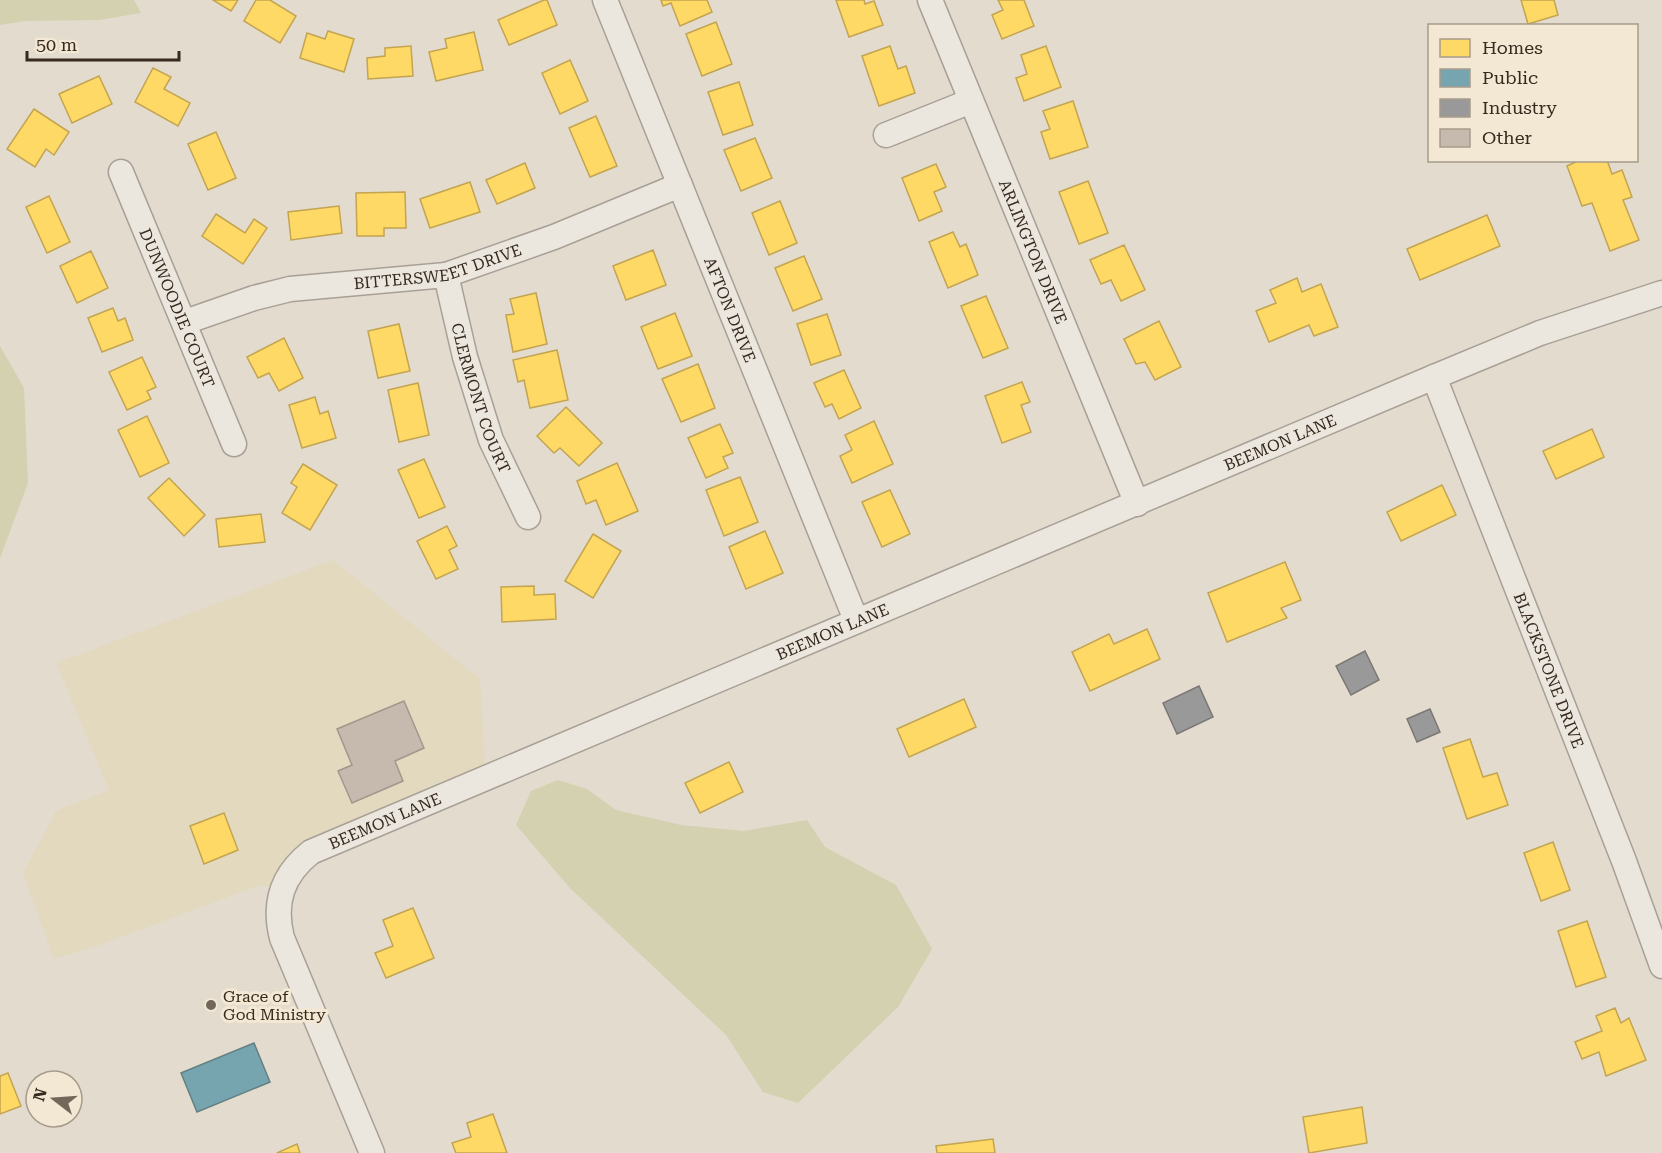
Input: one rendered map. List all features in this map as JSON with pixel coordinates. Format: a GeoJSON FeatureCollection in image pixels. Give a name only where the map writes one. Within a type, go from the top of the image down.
{"type":"FeatureCollection","features":[{"type":"Feature","properties":{"kind":"street","name":"AFTON DRIVE"},"geometry":{"type":"LineString","coordinates":[[606,0],[856,620]]}},
{"type":"Feature","properties":{"kind":"street","name":"ARLINGTON DRIVE"},"geometry":{"type":"LineString","coordinates":[[930,0],[1137,504]]}},
{"type":"Feature","properties":{"kind":"street"},"geometry":{"type":"LineString","coordinates":[[886,135],[971,101]]}},
{"type":"Feature","properties":{"kind":"street","name":"DUNWOODIE COURT"},"geometry":{"type":"LineString","coordinates":[[121,172],[234,444]]}},
{"type":"Feature","properties":{"kind":"street","name":"BITTERSWEET DRIVE"},"geometry":{"type":"LineString","coordinates":[[185,322],[254,298],[290,289],[446,275],[554,237],[680,184]]}},
{"type":"Feature","properties":{"kind":"street","name":"CLERMONT COURT"},"geometry":{"type":"LineString","coordinates":[[446,275],[465,357],[491,440],[528,517]]}},
{"type":"Feature","properties":{"kind":"street","name":"BEEMON LANE"},"geometry":{"type":"LineString","coordinates":[[372,1153],[282,938],[277,905],[281,888],[298,862],[324,845],[1434,377],[1540,333],[1662,293]]}},
{"type":"Feature","properties":{"kind":"street","name":"BLACKSTONE DRIVE"},"geometry":{"type":"LineString","coordinates":[[1434,377],[1624,861],[1662,966]]}},
{"type":"Feature","properties":{"kind":"shaded area"},"geometry":{"type":"Polygon","coordinates":[[[0,0],[134,0],[141,13],[99,20],[26,21],[0,25],[0,0]]]}},
{"type":"Feature","properties":{"kind":"shaded area"},"geometry":{"type":"Polygon","coordinates":[[[0,346],[24,388],[28,483],[0,558],[0,346]]]}},
{"type":"Feature","properties":{"kind":"shaded area"},"geometry":{"type":"Polygon","coordinates":[[[333,560],[480,679],[486,777],[324,845],[281,888],[260,885],[94,947],[54,959],[23,873],[56,811],[109,790],[56,663],[333,560]]]}},
{"type":"Feature","properties":{"kind":"shaded area"},"geometry":{"type":"Polygon","coordinates":[[[558,780],[587,789],[616,810],[681,825],[743,831],[807,820],[825,847],[896,885],[932,949],[898,1007],[798,1103],[763,1092],[726,1035],[569,887],[516,825],[531,791],[558,780]]]}},
{"type":"Feature","properties":{"kind":"building: Homes"},"geometry":{"type":"Polygon","coordinates":[[[213,0],[238,0],[231,11],[213,0]]]}},
{"type":"Feature","properties":{"kind":"building: Homes"},"geometry":{"type":"Polygon","coordinates":[[[256,0],[270,0],[296,16],[280,43],[244,21],[256,0]]]}},
{"type":"Feature","properties":{"kind":"building: Homes"},"geometry":{"type":"Polygon","coordinates":[[[547,0],[557,25],[509,45],[498,20],[547,0]]]}},
{"type":"Feature","properties":{"kind":"building: Homes"},"geometry":{"type":"Polygon","coordinates":[[[661,0],[707,0],[712,12],[680,26],[671,3],[663,6],[661,0]]]}},
{"type":"Feature","properties":{"kind":"building: Homes"},"geometry":{"type":"Polygon","coordinates":[[[836,0],[864,0],[865,4],[874,1],[883,25],[849,37],[836,0]]]}},
{"type":"Feature","properties":{"kind":"building: Homes"},"geometry":{"type":"Polygon","coordinates":[[[998,0],[1024,0],[1034,26],[1002,39],[992,15],[1003,10],[998,0]]]}},
{"type":"Feature","properties":{"kind":"building: Homes"},"geometry":{"type":"Polygon","coordinates":[[[1521,0],[1554,0],[1558,15],[1528,24],[1521,0]]]}},
{"type":"Feature","properties":{"kind":"building: Homes"},"geometry":{"type":"Polygon","coordinates":[[[716,22],[732,64],[702,76],[686,34],[716,22]]]}},
{"type":"Feature","properties":{"kind":"building: Homes"},"geometry":{"type":"Polygon","coordinates":[[[328,31],[354,39],[344,72],[300,58],[307,33],[325,39],[328,31]]]}},
{"type":"Feature","properties":{"kind":"building: Homes"},"geometry":{"type":"Polygon","coordinates":[[[474,32],[483,70],[436,81],[429,52],[447,48],[445,39],[474,32]]]}},
{"type":"Feature","properties":{"kind":"building: Homes"},"geometry":{"type":"Polygon","coordinates":[[[411,46],[413,76],[368,79],[367,58],[385,56],[385,48],[411,46]]]}},
{"type":"Feature","properties":{"kind":"building: Homes"},"geometry":{"type":"Polygon","coordinates":[[[890,46],[898,69],[906,66],[915,93],[879,106],[862,56],[890,46]]]}},
{"type":"Feature","properties":{"kind":"building: Homes"},"geometry":{"type":"Polygon","coordinates":[[[1046,46],[1061,87],[1024,101],[1016,78],[1027,74],[1021,55],[1046,46]]]}},
{"type":"Feature","properties":{"kind":"building: Homes"},"geometry":{"type":"Polygon","coordinates":[[[570,60],[588,101],[560,114],[542,73],[570,60]]]}},
{"type":"Feature","properties":{"kind":"building: Homes"},"geometry":{"type":"Polygon","coordinates":[[[153,68],[171,77],[164,89],[190,103],[178,126],[135,102],[153,68]]]}},
{"type":"Feature","properties":{"kind":"building: Homes"},"geometry":{"type":"Polygon","coordinates":[[[99,76],[112,104],[72,123],[59,94],[99,76]]]}},
{"type":"Feature","properties":{"kind":"building: Homes"},"geometry":{"type":"Polygon","coordinates":[[[739,82],[753,125],[723,135],[708,92],[739,82]]]}},
{"type":"Feature","properties":{"kind":"building: Homes"},"geometry":{"type":"Polygon","coordinates":[[[1073,101],[1088,147],[1050,159],[1041,132],[1050,129],[1043,111],[1073,101]]]}},
{"type":"Feature","properties":{"kind":"building: Homes"},"geometry":{"type":"Polygon","coordinates":[[[34,109],[69,132],[54,155],[46,149],[35,167],[7,149],[34,109]]]}},
{"type":"Feature","properties":{"kind":"building: Homes"},"geometry":{"type":"Polygon","coordinates":[[[596,116],[617,166],[590,177],[569,128],[596,116]]]}},
{"type":"Feature","properties":{"kind":"building: Homes"},"geometry":{"type":"Polygon","coordinates":[[[216,132],[236,178],[208,190],[188,144],[216,132]]]}},
{"type":"Feature","properties":{"kind":"building: Homes"},"geometry":{"type":"Polygon","coordinates":[[[755,138],[772,178],[741,191],[724,150],[755,138]]]}},
{"type":"Feature","properties":{"kind":"building: Homes"},"geometry":{"type":"Polygon","coordinates":[[[1576,162],[1608,162],[1612,174],[1622,170],[1632,197],[1623,200],[1639,240],[1610,251],[1592,203],[1582,206],[1567,166],[1576,162]]]}},
{"type":"Feature","properties":{"kind":"building: Homes"},"geometry":{"type":"Polygon","coordinates":[[[525,163],[535,188],[497,204],[486,180],[525,163]]]}},
{"type":"Feature","properties":{"kind":"building: Homes"},"geometry":{"type":"Polygon","coordinates":[[[936,164],[946,187],[934,192],[942,211],[919,221],[902,178],[936,164]]]}},
{"type":"Feature","properties":{"kind":"building: Homes"},"geometry":{"type":"Polygon","coordinates":[[[1088,181],[1108,233],[1079,244],[1059,192],[1088,181]]]}},
{"type":"Feature","properties":{"kind":"building: Homes"},"geometry":{"type":"Polygon","coordinates":[[[470,182],[480,212],[430,228],[420,199],[470,182]]]}},
{"type":"Feature","properties":{"kind":"building: Homes"},"geometry":{"type":"Polygon","coordinates":[[[405,192],[406,228],[384,228],[384,236],[357,236],[356,193],[405,192]]]}},
{"type":"Feature","properties":{"kind":"building: Homes"},"geometry":{"type":"Polygon","coordinates":[[[49,196],[70,242],[47,253],[26,207],[49,196]]]}},
{"type":"Feature","properties":{"kind":"building: Homes"},"geometry":{"type":"Polygon","coordinates":[[[780,201],[797,243],[769,255],[752,213],[780,201]]]}},
{"type":"Feature","properties":{"kind":"building: Homes"},"geometry":{"type":"Polygon","coordinates":[[[339,206],[342,233],[291,240],[288,212],[339,206]]]}},
{"type":"Feature","properties":{"kind":"building: Homes"},"geometry":{"type":"Polygon","coordinates":[[[216,214],[245,233],[254,219],[267,228],[243,264],[202,236],[216,214]]]}},
{"type":"Feature","properties":{"kind":"building: Homes"},"geometry":{"type":"Polygon","coordinates":[[[1487,215],[1500,246],[1420,280],[1407,249],[1487,215]]]}},
{"type":"Feature","properties":{"kind":"building: Homes"},"geometry":{"type":"Polygon","coordinates":[[[953,232],[960,247],[966,244],[978,275],[948,288],[929,242],[953,232]]]}},
{"type":"Feature","properties":{"kind":"building: Homes"},"geometry":{"type":"Polygon","coordinates":[[[1124,245],[1145,290],[1121,301],[1111,280],[1101,284],[1090,260],[1124,245]]]}},
{"type":"Feature","properties":{"kind":"building: Homes"},"geometry":{"type":"Polygon","coordinates":[[[653,250],[666,285],[626,300],[613,266],[653,250]]]}},
{"type":"Feature","properties":{"kind":"building: Homes"},"geometry":{"type":"Polygon","coordinates":[[[91,251],[108,288],[77,303],[60,266],[91,251]]]}},
{"type":"Feature","properties":{"kind":"building: Homes"},"geometry":{"type":"Polygon","coordinates":[[[804,256],[822,299],[793,311],[775,268],[804,256]]]}},
{"type":"Feature","properties":{"kind":"building: Homes"},"geometry":{"type":"Polygon","coordinates":[[[1297,278],[1302,292],[1321,284],[1338,327],[1314,336],[1309,325],[1269,342],[1256,311],[1276,303],[1270,290],[1297,278]]]}},
{"type":"Feature","properties":{"kind":"building: Homes"},"geometry":{"type":"Polygon","coordinates":[[[536,293],[547,344],[513,352],[506,315],[514,314],[510,299],[536,293]]]}},
{"type":"Feature","properties":{"kind":"building: Homes"},"geometry":{"type":"Polygon","coordinates":[[[986,296],[1008,348],[983,358],[961,306],[986,296]]]}},
{"type":"Feature","properties":{"kind":"building: Homes"},"geometry":{"type":"Polygon","coordinates":[[[113,308],[118,321],[125,318],[133,340],[102,352],[88,318],[113,308]]]}},
{"type":"Feature","properties":{"kind":"building: Homes"},"geometry":{"type":"Polygon","coordinates":[[[675,313],[692,356],[658,369],[641,327],[675,313]]]}},
{"type":"Feature","properties":{"kind":"building: Homes"},"geometry":{"type":"Polygon","coordinates":[[[827,314],[841,355],[811,365],[797,324],[827,314]]]}},
{"type":"Feature","properties":{"kind":"building: Homes"},"geometry":{"type":"Polygon","coordinates":[[[1159,321],[1181,367],[1155,380],[1145,362],[1136,364],[1124,339],[1159,321]]]}},
{"type":"Feature","properties":{"kind":"building: Homes"},"geometry":{"type":"Polygon","coordinates":[[[399,324],[410,371],[378,378],[368,331],[399,324]]]}},
{"type":"Feature","properties":{"kind":"building: Homes"},"geometry":{"type":"Polygon","coordinates":[[[284,338],[303,378],[279,391],[269,373],[258,378],[247,357],[284,338]]]}},
{"type":"Feature","properties":{"kind":"building: Homes"},"geometry":{"type":"Polygon","coordinates":[[[557,350],[568,400],[530,408],[524,380],[518,382],[513,360],[557,350]]]}},
{"type":"Feature","properties":{"kind":"building: Homes"},"geometry":{"type":"Polygon","coordinates":[[[142,357],[156,387],[147,391],[151,399],[127,410],[109,372],[142,357]]]}},
{"type":"Feature","properties":{"kind":"building: Homes"},"geometry":{"type":"Polygon","coordinates":[[[698,364],[715,408],[681,422],[662,379],[698,364]]]}},
{"type":"Feature","properties":{"kind":"building: Homes"},"geometry":{"type":"Polygon","coordinates":[[[844,370],[861,408],[839,419],[832,404],[825,407],[814,383],[844,370]]]}},
{"type":"Feature","properties":{"kind":"building: Homes"},"geometry":{"type":"Polygon","coordinates":[[[1022,382],[1030,402],[1021,405],[1031,432],[1002,443],[985,396],[1022,382]]]}},
{"type":"Feature","properties":{"kind":"building: Homes"},"geometry":{"type":"Polygon","coordinates":[[[418,383],[429,435],[399,442],[388,390],[418,383]]]}},
{"type":"Feature","properties":{"kind":"building: Homes"},"geometry":{"type":"Polygon","coordinates":[[[315,397],[320,414],[328,411],[336,438],[302,448],[289,405],[315,397]]]}},
{"type":"Feature","properties":{"kind":"building: Homes"},"geometry":{"type":"Polygon","coordinates":[[[566,407],[602,443],[579,466],[560,448],[554,453],[537,436],[566,407]]]}},
{"type":"Feature","properties":{"kind":"building: Homes"},"geometry":{"type":"Polygon","coordinates":[[[147,416],[169,463],[140,477],[118,430],[147,416]]]}},
{"type":"Feature","properties":{"kind":"building: Homes"},"geometry":{"type":"Polygon","coordinates":[[[874,421],[893,464],[852,483],[840,456],[852,450],[845,435],[874,421]]]}},
{"type":"Feature","properties":{"kind":"building: Homes"},"geometry":{"type":"Polygon","coordinates":[[[720,424],[733,453],[723,457],[728,468],[706,478],[688,438],[720,424]]]}},
{"type":"Feature","properties":{"kind":"building: Homes"},"geometry":{"type":"Polygon","coordinates":[[[1592,429],[1604,457],[1556,479],[1543,451],[1592,429]]]}},
{"type":"Feature","properties":{"kind":"building: Homes"},"geometry":{"type":"Polygon","coordinates":[[[424,459],[445,507],[419,518],[398,470],[424,459]]]}},
{"type":"Feature","properties":{"kind":"building: Homes"},"geometry":{"type":"Polygon","coordinates":[[[617,463],[638,511],[606,525],[596,500],[586,504],[577,481],[617,463]]]}},
{"type":"Feature","properties":{"kind":"building: Homes"},"geometry":{"type":"Polygon","coordinates":[[[303,464],[337,485],[310,530],[282,513],[297,487],[291,483],[303,464]]]}},
{"type":"Feature","properties":{"kind":"building: Homes"},"geometry":{"type":"Polygon","coordinates":[[[740,477],[758,522],[724,536],[706,490],[740,477]]]}},
{"type":"Feature","properties":{"kind":"building: Homes"},"geometry":{"type":"Polygon","coordinates":[[[169,478],[205,515],[184,536],[148,498],[169,478]]]}},
{"type":"Feature","properties":{"kind":"building: Homes"},"geometry":{"type":"Polygon","coordinates":[[[1442,485],[1456,515],[1401,541],[1387,512],[1442,485]]]}},
{"type":"Feature","properties":{"kind":"building: Homes"},"geometry":{"type":"Polygon","coordinates":[[[890,490],[910,534],[882,547],[862,502],[890,490]]]}},
{"type":"Feature","properties":{"kind":"building: Homes"},"geometry":{"type":"Polygon","coordinates":[[[261,514],[265,542],[219,547],[216,519],[261,514]]]}},
{"type":"Feature","properties":{"kind":"building: Homes"},"geometry":{"type":"Polygon","coordinates":[[[447,526],[457,546],[449,550],[458,569],[436,579],[417,541],[447,526]]]}},
{"type":"Feature","properties":{"kind":"building: Homes"},"geometry":{"type":"Polygon","coordinates":[[[765,531],[783,573],[746,589],[729,547],[765,531]]]}},
{"type":"Feature","properties":{"kind":"building: Homes"},"geometry":{"type":"Polygon","coordinates":[[[593,534],[621,551],[593,598],[565,581],[593,534]]]}},
{"type":"Feature","properties":{"kind":"building: Homes"},"geometry":{"type":"Polygon","coordinates":[[[1285,562],[1301,600],[1281,608],[1287,618],[1227,642],[1208,593],[1285,562]]]}},
{"type":"Feature","properties":{"kind":"building: Homes"},"geometry":{"type":"Polygon","coordinates":[[[534,586],[534,595],[555,594],[556,619],[502,622],[501,587],[534,586]]]}},
{"type":"Feature","properties":{"kind":"building: Homes"},"geometry":{"type":"Polygon","coordinates":[[[1147,629],[1160,659],[1090,691],[1072,652],[1109,634],[1114,644],[1147,629]]]}},
{"type":"Feature","properties":{"kind":"building: Homes"},"geometry":{"type":"Polygon","coordinates":[[[964,699],[976,727],[909,757],[897,729],[964,699]]]}},
{"type":"Feature","properties":{"kind":"building: Homes"},"geometry":{"type":"Polygon","coordinates":[[[1470,739],[1483,777],[1497,773],[1508,805],[1467,819],[1443,748],[1470,739]]]}},
{"type":"Feature","properties":{"kind":"building: Homes"},"geometry":{"type":"Polygon","coordinates":[[[729,762],[743,792],[700,813],[685,783],[729,762]]]}},
{"type":"Feature","properties":{"kind":"building: Homes"},"geometry":{"type":"Polygon","coordinates":[[[224,813],[238,850],[204,864],[190,826],[224,813]]]}},
{"type":"Feature","properties":{"kind":"building: Homes"},"geometry":{"type":"Polygon","coordinates":[[[1553,842],[1570,890],[1541,901],[1524,853],[1553,842]]]}},
{"type":"Feature","properties":{"kind":"building: Homes"},"geometry":{"type":"Polygon","coordinates":[[[413,908],[434,958],[386,978],[375,953],[393,946],[383,920],[413,908]]]}},
{"type":"Feature","properties":{"kind":"building: Homes"},"geometry":{"type":"Polygon","coordinates":[[[1587,921],[1606,977],[1576,987],[1558,931],[1587,921]]]}},
{"type":"Feature","properties":{"kind":"building: Homes"},"geometry":{"type":"Polygon","coordinates":[[[1615,1008],[1621,1023],[1629,1018],[1646,1060],[1606,1076],[1599,1052],[1582,1059],[1575,1042],[1602,1031],[1596,1016],[1615,1008]]]}},
{"type":"Feature","properties":{"kind":"building: Homes"},"geometry":{"type":"Polygon","coordinates":[[[8,1073],[21,1106],[0,1114],[0,1076],[8,1073]]]}},
{"type":"Feature","properties":{"kind":"building: Homes"},"geometry":{"type":"Polygon","coordinates":[[[1362,1107],[1367,1143],[1309,1153],[1303,1117],[1362,1107]]]}},
{"type":"Feature","properties":{"kind":"building: Homes"},"geometry":{"type":"Polygon","coordinates":[[[493,1114],[507,1153],[456,1153],[452,1143],[471,1137],[467,1123],[493,1114]]]}},
{"type":"Feature","properties":{"kind":"building: Homes"},"geometry":{"type":"Polygon","coordinates":[[[993,1139],[995,1153],[937,1153],[936,1146],[993,1139]]]}},
{"type":"Feature","properties":{"kind":"building: Homes"},"geometry":{"type":"Polygon","coordinates":[[[297,1144],[300,1153],[277,1153],[297,1144]]]}},
{"type":"Feature","properties":{"kind":"building: Public","name":"Grace of God Ministry"},"geometry":{"type":"Polygon","coordinates":[[[254,1043],[270,1082],[197,1112],[181,1073],[254,1043]]]}},
{"type":"Feature","properties":{"kind":"building: Industry"},"geometry":{"type":"Polygon","coordinates":[[[1365,651],[1379,680],[1351,695],[1336,666],[1365,651]]]}},
{"type":"Feature","properties":{"kind":"building: Industry"},"geometry":{"type":"Polygon","coordinates":[[[1199,686],[1213,717],[1177,734],[1163,703],[1199,686]]]}},
{"type":"Feature","properties":{"kind":"building: Industry"},"geometry":{"type":"Polygon","coordinates":[[[1430,709],[1440,732],[1417,742],[1407,719],[1430,709]]]}},
{"type":"Feature","properties":{"kind":"building: Other"},"geometry":{"type":"Polygon","coordinates":[[[404,701],[424,748],[395,761],[403,781],[352,803],[338,771],[352,765],[337,729],[404,701]]]}},
{"type":"Feature","properties":{"kind":"place","name":"Grace of God Ministry"},"geometry":{"type":"Point","coordinates":[211,1005]}}]}
